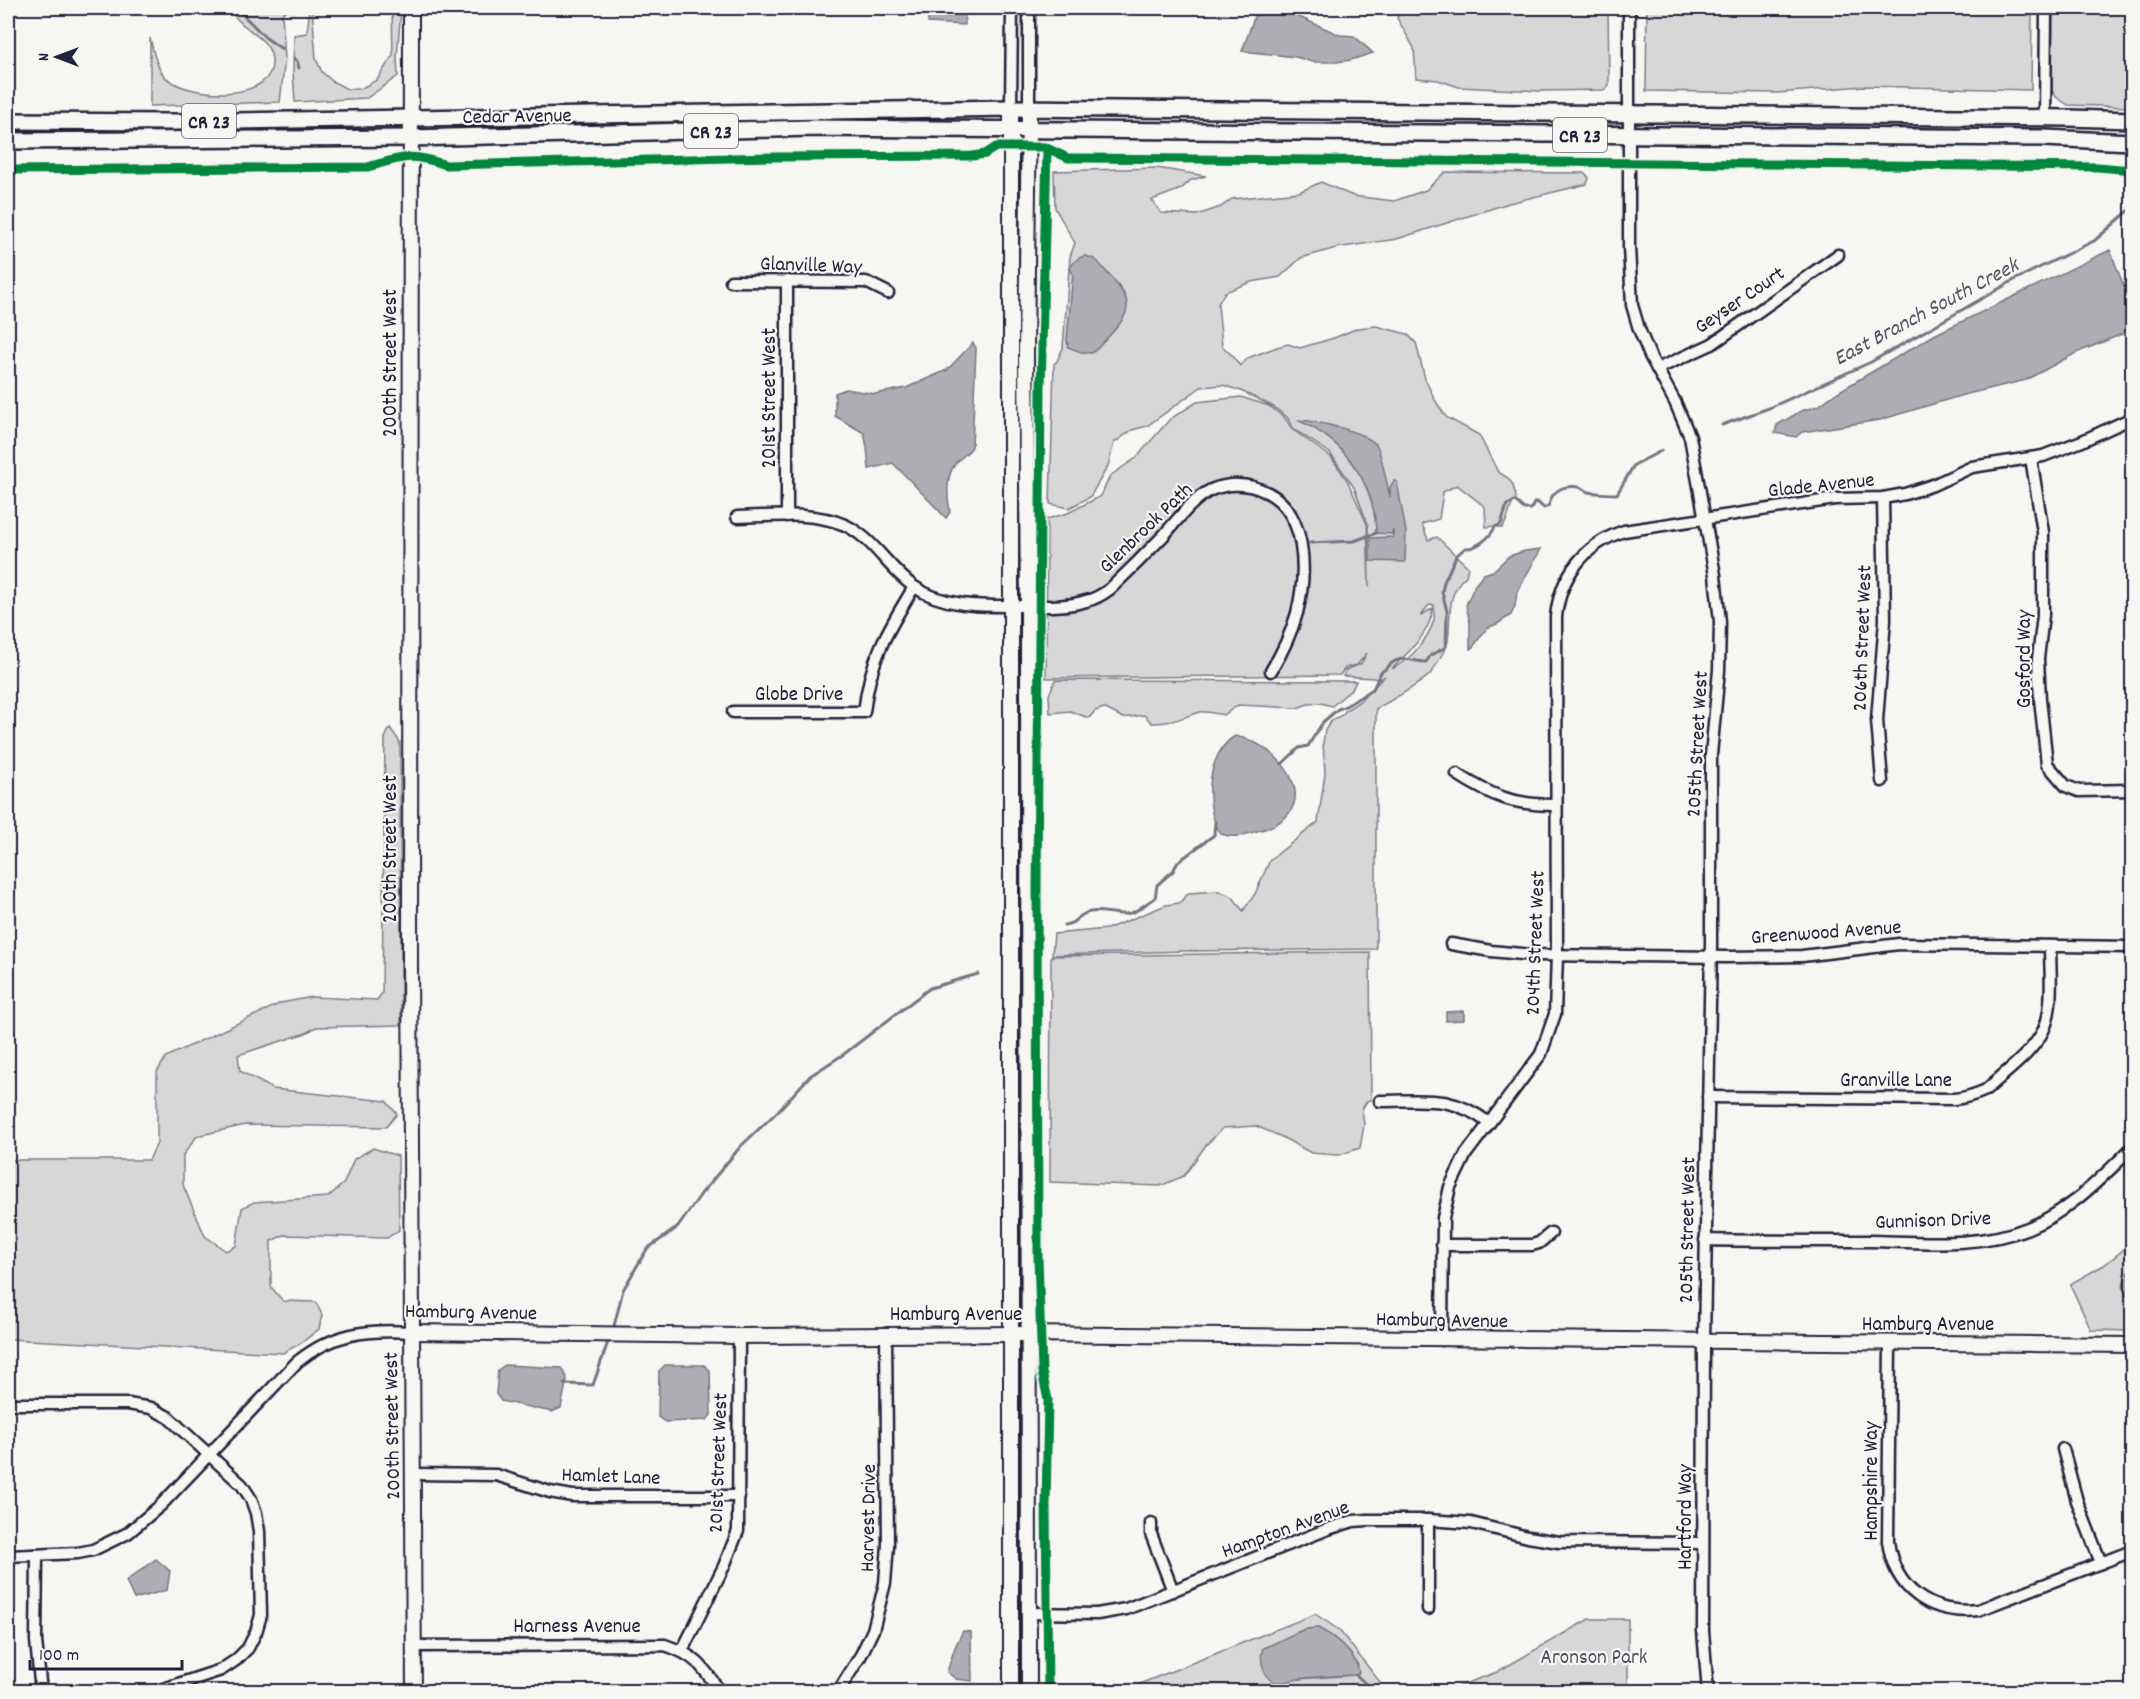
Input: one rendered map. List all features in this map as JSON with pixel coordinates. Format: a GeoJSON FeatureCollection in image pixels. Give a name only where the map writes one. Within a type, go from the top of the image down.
{"type":"FeatureCollection","features":[{"type":"Feature","properties":{"kind":"main road","name":"Cedar Avenue"},"geometry":{"type":"LineString","coordinates":[[8,121],[175,122],[1011,108]]}},
{"type":"Feature","properties":{"kind":"main road","name":"CR 23"},"geometry":{"type":"LineString","coordinates":[[1011,108],[2133,120]]}},
{"type":"Feature","properties":{"kind":"main road","name":"Cedar Avenue"},"geometry":{"type":"LineString","coordinates":[[8,141],[411,138],[812,128],[1028,129]]}},
{"type":"Feature","properties":{"kind":"main road","name":"CR 23"},"geometry":{"type":"LineString","coordinates":[[1028,129],[2020,138],[2133,142]]}},
{"type":"Feature","properties":{"kind":"street","name":"200th Street West"},"geometry":{"type":"LineString","coordinates":[[411,8],[410,960],[414,1692]]}},
{"type":"Feature","properties":{"kind":"street"},"geometry":{"type":"LineString","coordinates":[[1012,8],[1010,606],[1020,1334],[1029,1614],[1029,1692]]}},
{"type":"Feature","properties":{"kind":"street"},"geometry":{"type":"LineString","coordinates":[[1011,1692],[1020,1334],[1028,606],[1026,341],[1029,8]]}},
{"type":"Feature","properties":{"kind":"street"},"geometry":{"type":"LineString","coordinates":[[1629,8],[1630,135]]}},
{"type":"Feature","properties":{"kind":"street"},"geometry":{"type":"LineString","coordinates":[[2045,118],[2046,8]]}},
{"type":"Feature","properties":{"kind":"street","name":"205th Street West"},"geometry":{"type":"LineString","coordinates":[[1630,135],[1631,296],[1639,329],[1690,437],[1718,594],[1721,637],[1711,755],[1704,1342]]}},
{"type":"Feature","properties":{"kind":"street","name":"Geyser Court"},"geometry":{"type":"LineString","coordinates":[[1657,369],[1712,344],[1838,255]]}},
{"type":"Feature","properties":{"kind":"street","name":"Glanville Way"},"geometry":{"type":"LineString","coordinates":[[731,281],[866,282],[888,293]]}},
{"type":"Feature","properties":{"kind":"street","name":"201st Street West"},"geometry":{"type":"LineString","coordinates":[[787,281],[787,516]]}},
{"type":"Feature","properties":{"kind":"street","name":"Glade Avenue"},"geometry":{"type":"LineString","coordinates":[[1556,623],[1558,602],[1565,582],[1575,565],[1592,548],[1613,535],[1631,530],[1706,520],[1739,512],[1835,499],[1883,498],[1920,490],[1972,467],[2031,458],[2082,441],[2133,418]]}},
{"type":"Feature","properties":{"kind":"street","name":"Gosford Way"},"geometry":{"type":"LineString","coordinates":[[2031,458],[2043,532],[2043,615],[2038,659],[2040,699],[2048,764],[2066,786],[2079,791],[2133,790]]}},
{"type":"Feature","properties":{"kind":"street","name":"Glenbrook Path"},"geometry":{"type":"LineString","coordinates":[[736,517],[787,516],[832,521],[867,540],[893,569],[914,587],[955,603],[1010,606],[1074,604],[1098,598],[1126,574],[1187,509],[1210,491],[1240,484],[1257,487],[1283,503],[1299,530],[1301,542],[1301,576],[1297,613],[1284,647],[1271,671]]}},
{"type":"Feature","properties":{"kind":"street","name":"206th Street West"},"geometry":{"type":"LineString","coordinates":[[1881,780],[1877,720],[1885,620],[1883,498]]}},
{"type":"Feature","properties":{"kind":"street","name":"Globe Drive"},"geometry":{"type":"LineString","coordinates":[[733,712],[864,712],[867,688],[877,652],[914,587]]}},
{"type":"Feature","properties":{"kind":"street","name":"204th Street West"},"geometry":{"type":"LineString","coordinates":[[1442,1340],[1444,1208],[1453,1178],[1466,1154],[1536,1061],[1549,1034],[1556,1004],[1556,623]]}},
{"type":"Feature","properties":{"kind":"street"},"geometry":{"type":"LineString","coordinates":[[1457,774],[1489,793],[1509,801],[1556,806]]}},
{"type":"Feature","properties":{"kind":"street","name":"Greenwood Avenue"},"geometry":{"type":"LineString","coordinates":[[1450,944],[1505,953],[1710,957],[1802,957],[1899,944],[2133,947]]}},
{"type":"Feature","properties":{"kind":"street","name":"Granville Lane"},"geometry":{"type":"LineString","coordinates":[[1708,1097],[1954,1099],[1980,1093],[2026,1053],[2043,1030],[2049,1006],[2050,946]]}},
{"type":"Feature","properties":{"kind":"street"},"geometry":{"type":"LineString","coordinates":[[1380,1101],[1450,1101],[1472,1111],[1489,1123]]}},
{"type":"Feature","properties":{"kind":"street","name":"Gunnison Drive"},"geometry":{"type":"LineString","coordinates":[[1705,1240],[1942,1242],[1998,1237],[2029,1228],[2065,1209],[2089,1190],[2133,1148]]}},
{"type":"Feature","properties":{"kind":"street"},"geometry":{"type":"LineString","coordinates":[[1442,1245],[1532,1245],[1539,1243],[1551,1233]]}},
{"type":"Feature","properties":{"kind":"street","name":"Hamburg Avenue"},"geometry":{"type":"LineString","coordinates":[[8,1556],[61,1555],[93,1550],[128,1533],[209,1456],[297,1362],[318,1346],[354,1334],[411,1332],[739,1336],[1020,1334],[1442,1340],[2133,1345]]}},
{"type":"Feature","properties":{"kind":"street","name":"Harvest Drive"},"geometry":{"type":"LineString","coordinates":[[838,1692],[861,1655],[873,1630],[885,1582],[888,1545],[886,1334]]}},
{"type":"Feature","properties":{"kind":"street","name":"201st Street West"},"geometry":{"type":"LineString","coordinates":[[682,1651],[700,1618],[736,1537],[739,1523],[739,1336]]}},
{"type":"Feature","properties":{"kind":"street","name":"Hartford Way"},"geometry":{"type":"LineString","coordinates":[[1704,1342],[1703,1653],[1708,1692]]}},
{"type":"Feature","properties":{"kind":"street","name":"Hampshire Way"},"geometry":{"type":"LineString","coordinates":[[1890,1343],[1888,1541],[1895,1568],[1907,1586],[1921,1599],[1935,1606],[1956,1611],[1978,1610],[2133,1551]]}},
{"type":"Feature","properties":{"kind":"street"},"geometry":{"type":"LineString","coordinates":[[8,1404],[140,1405],[160,1412],[168,1416],[242,1485],[251,1499],[256,1513],[261,1606],[259,1624],[248,1648],[229,1665],[213,1673],[154,1692]]}},
{"type":"Feature","properties":{"kind":"street"},"geometry":{"type":"LineString","coordinates":[[2063,1449],[2077,1501],[2101,1563]]}},
{"type":"Feature","properties":{"kind":"street","name":"Hamlet Lane"},"geometry":{"type":"LineString","coordinates":[[413,1474],[496,1475],[550,1492],[572,1496],[739,1496]]}},
{"type":"Feature","properties":{"kind":"street","name":"Hampton Avenue"},"geometry":{"type":"LineString","coordinates":[[1029,1614],[1087,1614],[1118,1611],[1345,1523],[1368,1520],[1471,1523],[1559,1542],[1703,1543]]}},
{"type":"Feature","properties":{"kind":"street"},"geometry":{"type":"LineString","coordinates":[[1428,1520],[1428,1609]]}},
{"type":"Feature","properties":{"kind":"street"},"geometry":{"type":"LineString","coordinates":[[1151,1523],[1151,1534],[1173,1591]]}},
{"type":"Feature","properties":{"kind":"street"},"geometry":{"type":"LineString","coordinates":[[37,1556],[36,1641],[41,1692]]}},
{"type":"Feature","properties":{"kind":"street","name":"Harness Avenue"},"geometry":{"type":"LineString","coordinates":[[414,1646],[665,1645],[682,1651],[699,1662],[720,1692]]}},
{"type":"Feature","properties":{"kind":"green space"},"geometry":{"type":"Polygon","coordinates":[[[226,8],[312,8],[316,59],[322,72],[332,81],[347,89],[360,89],[377,80],[393,55],[392,8],[401,8],[397,57],[398,76],[367,98],[295,102],[294,35],[307,33],[309,15],[308,10],[285,11],[282,14],[285,58],[280,102],[150,106],[150,38],[162,73],[172,82],[188,89],[228,93],[247,90],[262,82],[271,71],[271,54],[267,45],[226,8]]]}},
{"type":"Feature","properties":{"kind":"green space"},"geometry":{"type":"Polygon","coordinates":[[[1440,8],[1608,8],[1609,85],[1604,90],[1540,91],[1459,87],[1438,80],[1416,78],[1414,48],[1397,18],[1402,9],[1421,12],[1440,8]]]}},
{"type":"Feature","properties":{"kind":"green space"},"geometry":{"type":"Polygon","coordinates":[[[1647,8],[2032,8],[2031,90],[1864,86],[1777,93],[1646,91],[1647,8]]]}},
{"type":"Feature","properties":{"kind":"green space"},"geometry":{"type":"Polygon","coordinates":[[[2053,8],[2132,8],[2132,107],[2068,105],[2056,97],[2052,90],[2053,8]]]}},
{"type":"Feature","properties":{"kind":"green space"},"geometry":{"type":"Polygon","coordinates":[[[1157,168],[1206,176],[1191,180],[1181,189],[1152,200],[1161,213],[1197,215],[1221,207],[1232,199],[1299,192],[1321,182],[1353,196],[1394,201],[1426,190],[1445,172],[1585,173],[1589,178],[1587,184],[1509,203],[1397,239],[1336,248],[1301,258],[1280,277],[1251,282],[1225,292],[1218,304],[1222,346],[1240,366],[1248,358],[1277,347],[1288,344],[1300,348],[1358,328],[1376,326],[1407,334],[1416,343],[1425,379],[1446,417],[1479,435],[1498,472],[1508,478],[1513,485],[1516,498],[1502,528],[1486,527],[1485,507],[1457,485],[1443,492],[1439,519],[1422,524],[1428,540],[1437,537],[1468,567],[1466,576],[1460,582],[1452,598],[1447,643],[1433,671],[1413,687],[1376,709],[1376,949],[1052,955],[1054,934],[1107,929],[1166,905],[1179,903],[1189,893],[1219,891],[1233,897],[1243,911],[1255,894],[1270,860],[1318,822],[1325,773],[1323,743],[1325,730],[1332,720],[1360,701],[1385,676],[1379,680],[1343,676],[1346,670],[1361,664],[1367,653],[1357,665],[1345,668],[1340,675],[1046,678],[1047,519],[1068,513],[1101,496],[1110,476],[1136,458],[1170,419],[1197,402],[1241,397],[1269,406],[1284,417],[1293,430],[1331,457],[1347,480],[1367,524],[1369,587],[1368,525],[1354,487],[1330,453],[1294,429],[1287,417],[1272,406],[1223,385],[1201,387],[1147,426],[1132,430],[1114,443],[1108,466],[1090,497],[1069,508],[1050,504],[1054,364],[1063,348],[1070,257],[1075,243],[1055,208],[1054,171],[1157,168]],[[1429,605],[1420,616],[1433,608],[1423,634],[1392,669],[1418,649],[1423,642],[1434,620],[1434,605],[1429,605]]]}},
{"type":"Feature","properties":{"kind":"green space"},"geometry":{"type":"Polygon","coordinates":[[[1055,680],[1356,681],[1353,688],[1332,706],[1321,703],[1297,708],[1238,705],[1224,715],[1200,712],[1171,721],[1152,723],[1144,715],[1123,718],[1104,708],[1095,711],[1089,718],[1070,711],[1050,713],[1049,695],[1055,680]]]}},
{"type":"Feature","properties":{"kind":"green space"},"geometry":{"type":"Polygon","coordinates":[[[390,728],[400,742],[401,1025],[316,1027],[306,1033],[238,1055],[240,1071],[273,1089],[386,1101],[397,1114],[386,1127],[245,1125],[197,1136],[183,1155],[183,1185],[205,1236],[226,1251],[236,1246],[242,1208],[254,1202],[328,1197],[344,1183],[354,1159],[373,1148],[398,1156],[399,1230],[387,1238],[284,1235],[271,1241],[271,1287],[283,1301],[316,1302],[322,1315],[319,1329],[283,1353],[8,1339],[8,1160],[149,1160],[157,1143],[157,1072],[166,1057],[281,1003],[312,997],[377,1000],[382,993],[385,738],[390,728]]]}},
{"type":"Feature","properties":{"kind":"green space"},"geometry":{"type":"Polygon","coordinates":[[[1370,952],[1371,1100],[1367,1101],[1362,1109],[1364,1125],[1360,1148],[1339,1155],[1311,1153],[1256,1126],[1223,1128],[1206,1145],[1184,1176],[1160,1186],[1050,1182],[1051,956],[1370,952]]]}},
{"type":"Feature","properties":{"kind":"green space"},"geometry":{"type":"Polygon","coordinates":[[[2132,1243],[2132,1268],[2126,1276],[2126,1295],[2132,1299],[2132,1331],[2091,1330],[2070,1284],[2104,1265],[2132,1243]]]}},
{"type":"Feature","properties":{"kind":"green space"},"geometry":{"type":"Polygon","coordinates":[[[1315,1614],[1339,1630],[1387,1691],[1394,1691],[1060,1692],[1122,1691],[1315,1614]],[[1304,1629],[1285,1640],[1263,1648],[1298,1679],[1356,1675],[1358,1665],[1333,1637],[1304,1629]]]}},
{"type":"Feature","properties":{"kind":"green space","name":"Aronson Park"},"geometry":{"type":"Polygon","coordinates":[[[1589,1619],[1628,1619],[1628,1691],[1446,1691],[1497,1672],[1589,1619]]]}},
{"type":"Feature","properties":{"kind":"shaded area"},"geometry":{"type":"Polygon","coordinates":[[[928,8],[965,8],[965,25],[928,23],[928,8]]]}},
{"type":"Feature","properties":{"kind":"shaded area"},"geometry":{"type":"Polygon","coordinates":[[[1288,12],[1340,35],[1354,36],[1373,53],[1351,60],[1312,62],[1296,57],[1242,51],[1255,15],[1288,12]]]}},
{"type":"Feature","properties":{"kind":"shaded area"},"geometry":{"type":"Polygon","coordinates":[[[2110,250],[2126,292],[2132,300],[2132,330],[2076,353],[2026,380],[1963,395],[1880,420],[1802,432],[1796,437],[1775,433],[1777,425],[1801,411],[1818,406],[1936,334],[2110,250]]]}},
{"type":"Feature","properties":{"kind":"shaded area"},"geometry":{"type":"Polygon","coordinates":[[[1085,256],[1097,261],[1118,285],[1127,306],[1126,313],[1117,327],[1092,353],[1068,347],[1067,340],[1073,274],[1070,269],[1076,260],[1085,256]]]}},
{"type":"Feature","properties":{"kind":"shaded area"},"geometry":{"type":"Polygon","coordinates":[[[973,343],[976,348],[972,447],[952,469],[948,481],[950,512],[946,518],[893,463],[869,469],[864,433],[835,416],[835,393],[846,389],[875,394],[906,388],[947,370],[973,343]]]}},
{"type":"Feature","properties":{"kind":"shaded area"},"geometry":{"type":"Polygon","coordinates":[[[1297,420],[1352,431],[1377,446],[1390,497],[1390,487],[1394,481],[1397,482],[1406,532],[1405,562],[1370,561],[1370,538],[1393,537],[1393,530],[1392,534],[1376,533],[1370,496],[1353,464],[1329,439],[1314,428],[1297,420]]]}},
{"type":"Feature","properties":{"kind":"shaded area"},"geometry":{"type":"Polygon","coordinates":[[[1541,549],[1517,592],[1511,615],[1487,628],[1470,649],[1470,623],[1466,605],[1475,585],[1484,574],[1493,571],[1509,556],[1541,549]]]}},
{"type":"Feature","properties":{"kind":"shaded area"},"geometry":{"type":"Polygon","coordinates":[[[1235,736],[1253,742],[1283,765],[1292,779],[1295,795],[1292,809],[1279,822],[1257,831],[1235,836],[1221,834],[1215,823],[1210,782],[1218,755],[1225,744],[1235,736]]]}},
{"type":"Feature","properties":{"kind":"shaded area"},"geometry":{"type":"Polygon","coordinates":[[[1464,1011],[1464,1020],[1446,1021],[1446,1012],[1464,1011]]]}},
{"type":"Feature","properties":{"kind":"shaded area"},"geometry":{"type":"Polygon","coordinates":[[[2132,1268],[2132,1299],[2125,1292],[2123,1284],[2132,1268]]]}},
{"type":"Feature","properties":{"kind":"shaded area"},"geometry":{"type":"Polygon","coordinates":[[[505,1365],[562,1368],[567,1378],[561,1408],[552,1412],[501,1401],[496,1394],[498,1370],[505,1365]]]}},
{"type":"Feature","properties":{"kind":"shaded area"},"geometry":{"type":"Polygon","coordinates":[[[665,1365],[704,1365],[710,1371],[711,1415],[707,1420],[665,1422],[658,1417],[659,1371],[665,1365]]]}},
{"type":"Feature","properties":{"kind":"shaded area"},"geometry":{"type":"Polygon","coordinates":[[[156,1559],[170,1571],[167,1590],[134,1599],[126,1581],[156,1559]]]}},
{"type":"Feature","properties":{"kind":"shaded area"},"geometry":{"type":"Polygon","coordinates":[[[1318,1628],[1349,1652],[1359,1672],[1356,1675],[1309,1678],[1281,1683],[1270,1680],[1263,1667],[1261,1657],[1263,1648],[1297,1632],[1318,1628]]]}},
{"type":"Feature","properties":{"kind":"shaded area"},"geometry":{"type":"Polygon","coordinates":[[[963,1631],[971,1632],[972,1681],[956,1679],[947,1672],[963,1631]]]}},
{"type":"Feature","properties":{"kind":"waterway"},"geometry":{"type":"LineString","coordinates":[[236,8],[266,38],[282,49]]}},
{"type":"Feature","properties":{"kind":"waterway"},"geometry":{"type":"LineString","coordinates":[[294,58],[299,68]]}},
{"type":"Feature","properties":{"kind":"waterway","name":"East Branch South Creek"},"geometry":{"type":"LineString","coordinates":[[1722,425],[1769,408],[1871,362],[2016,279],[2094,241],[2132,208]]}},
{"type":"Feature","properties":{"kind":"waterway","name":"East Branch South Creek"},"geometry":{"type":"LineString","coordinates":[[1282,764],[1299,748],[1308,746],[1323,722],[1338,709],[1373,689],[1381,672],[1392,663],[1400,659],[1426,662],[1431,655],[1446,647],[1447,611],[1442,592],[1444,582],[1456,556],[1465,548],[1474,547],[1482,542],[1495,527],[1501,524],[1507,505],[1515,501],[1524,509],[1531,509],[1537,502],[1544,508],[1549,505],[1556,492],[1568,487],[1579,487],[1588,492],[1617,494],[1634,465],[1661,451]]}},
{"type":"Feature","properties":{"kind":"waterway"},"geometry":{"type":"LineString","coordinates":[[1310,543],[1354,541],[1376,533]]}},
{"type":"Feature","properties":{"kind":"waterway","name":"East Branch South Creek"},"geometry":{"type":"LineString","coordinates":[[1064,925],[1089,912],[1126,914],[1141,908],[1155,898],[1157,885],[1173,871],[1178,862],[1214,835],[1215,822]]}},
{"type":"Feature","properties":{"kind":"waterway","name":"East Branch South Creek"},"geometry":{"type":"LineString","coordinates":[[613,1330],[623,1290],[647,1249],[678,1227],[701,1194],[741,1146],[810,1076],[844,1054],[930,988],[978,974]]}},
{"type":"Feature","properties":{"kind":"waterway","name":"East Branch South Creek"},"geometry":{"type":"LineString","coordinates":[[564,1384],[593,1385],[609,1339]]}},
{"type":"Feature","properties":{"kind":"waterway"},"geometry":{"type":"LineString","coordinates":[[1356,1675],[1375,1692]]}},
{"type":"Feature","properties":{"kind":"cycle path"},"geometry":{"type":"LineString","coordinates":[[8,170],[368,167],[407,157],[424,158],[446,165],[775,157],[972,156],[985,154],[996,147],[1045,147],[1068,158],[2098,167],[2132,170]]}},
{"type":"Feature","properties":{"kind":"cycle path"},"geometry":{"type":"LineString","coordinates":[[1047,149],[1041,388],[1037,889],[1038,1257],[1042,1372],[1048,1400],[1046,1506],[1048,1692]]}}]}
